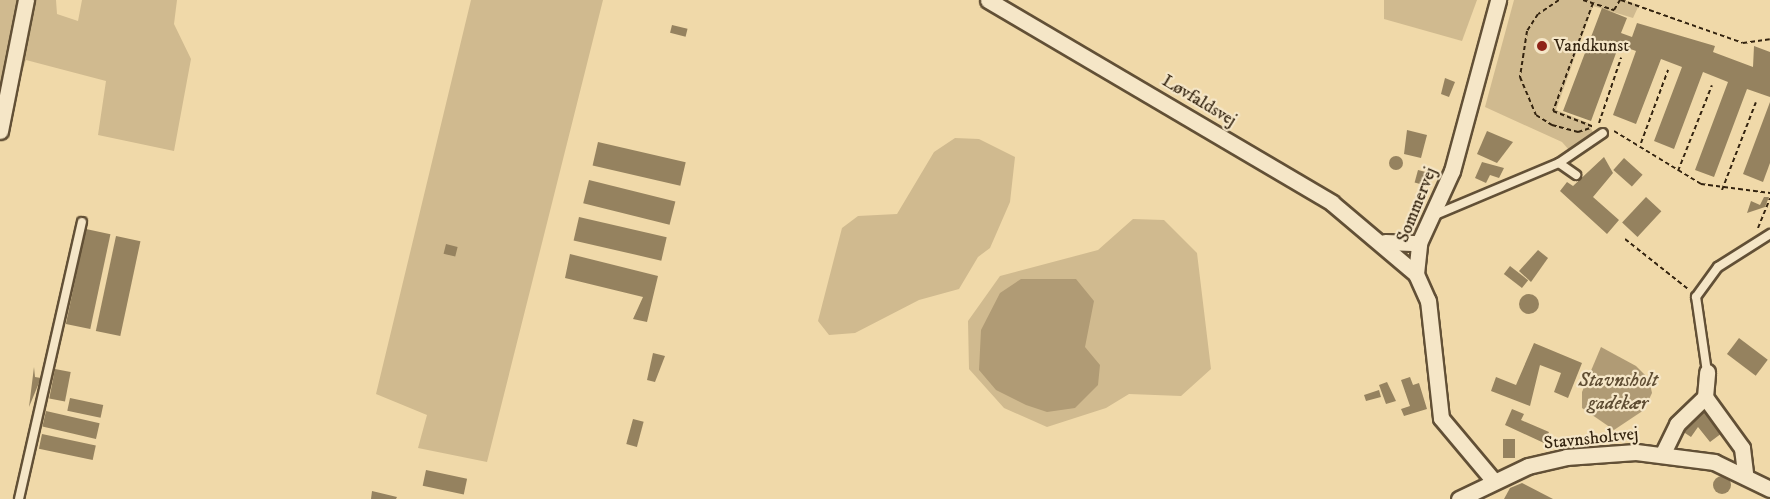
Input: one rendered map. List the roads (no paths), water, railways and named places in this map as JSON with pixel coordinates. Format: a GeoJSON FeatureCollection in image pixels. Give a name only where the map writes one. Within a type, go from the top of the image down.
{"type":"FeatureCollection","features":[{"type":"Feature","properties":{"kind":"street"},"geometry":{"type":"LineString","coordinates":[[0,131],[26,0]]}},
{"type":"Feature","properties":{"kind":"street","name":"Løvfaldsvej"},"geometry":{"type":"LineString","coordinates":[[988,0],[1332,203],[1385,242],[1416,274]]}},
{"type":"Feature","properties":{"kind":"street","name":"Sommervej"},"geometry":{"type":"LineString","coordinates":[[1493,480],[1442,418],[1428,301],[1416,274],[1419,243],[1452,171],[1498,0]]}},
{"type":"Feature","properties":{"kind":"street"},"geometry":{"type":"LineString","coordinates":[[1385,242],[1419,243]]}},
{"type":"Feature","properties":{"kind":"street"},"geometry":{"type":"LineString","coordinates":[[1707,372],[1705,397],[1742,448],[1745,473]]}},
{"type":"Feature","properties":{"kind":"street","name":"Stavnsholtvej"},"geometry":{"type":"LineString","coordinates":[[1663,453],[1677,424],[1705,397]]}},
{"type":"Feature","properties":{"kind":"street","name":"Stavnsholtvej"},"geometry":{"type":"LineString","coordinates":[[1459,499],[1493,480],[1566,457],[1663,453],[1745,473],[1770,489]]}},
{"type":"Feature","properties":{"kind":"lane"},"geometry":{"type":"LineString","coordinates":[[1433,215],[1559,163],[1603,129]]}},
{"type":"Feature","properties":{"kind":"lane"},"geometry":{"type":"LineString","coordinates":[[1559,163],[1576,175]]}},
{"type":"Feature","properties":{"kind":"lane"},"geometry":{"type":"LineString","coordinates":[[19,499],[82,222]]}},
{"type":"Feature","properties":{"kind":"lane"},"geometry":{"type":"LineString","coordinates":[[1707,372],[1696,297],[1718,267],[1770,234]]}},
{"type":"Feature","properties":{"kind":"water"},"geometry":{"type":"Polygon","coordinates":[[[1021,279],[1076,279],[1094,301],[1085,347],[1100,365],[1098,385],[1075,408],[1047,412],[1026,405],[996,390],[979,370],[981,330],[1000,293],[1021,279]]]}},
{"type":"Feature","properties":{"kind":"water","name":"Stavnsholt gadekær"},"geometry":{"type":"Polygon","coordinates":[[[1601,347],[1636,366],[1649,379],[1652,393],[1644,410],[1614,430],[1582,408],[1582,392],[1601,347]]]}},
{"type":"Feature","properties":{"kind":"place","name":"Vandkunst"},"geometry":{"type":"Point","coordinates":[1542,46]}}]}
